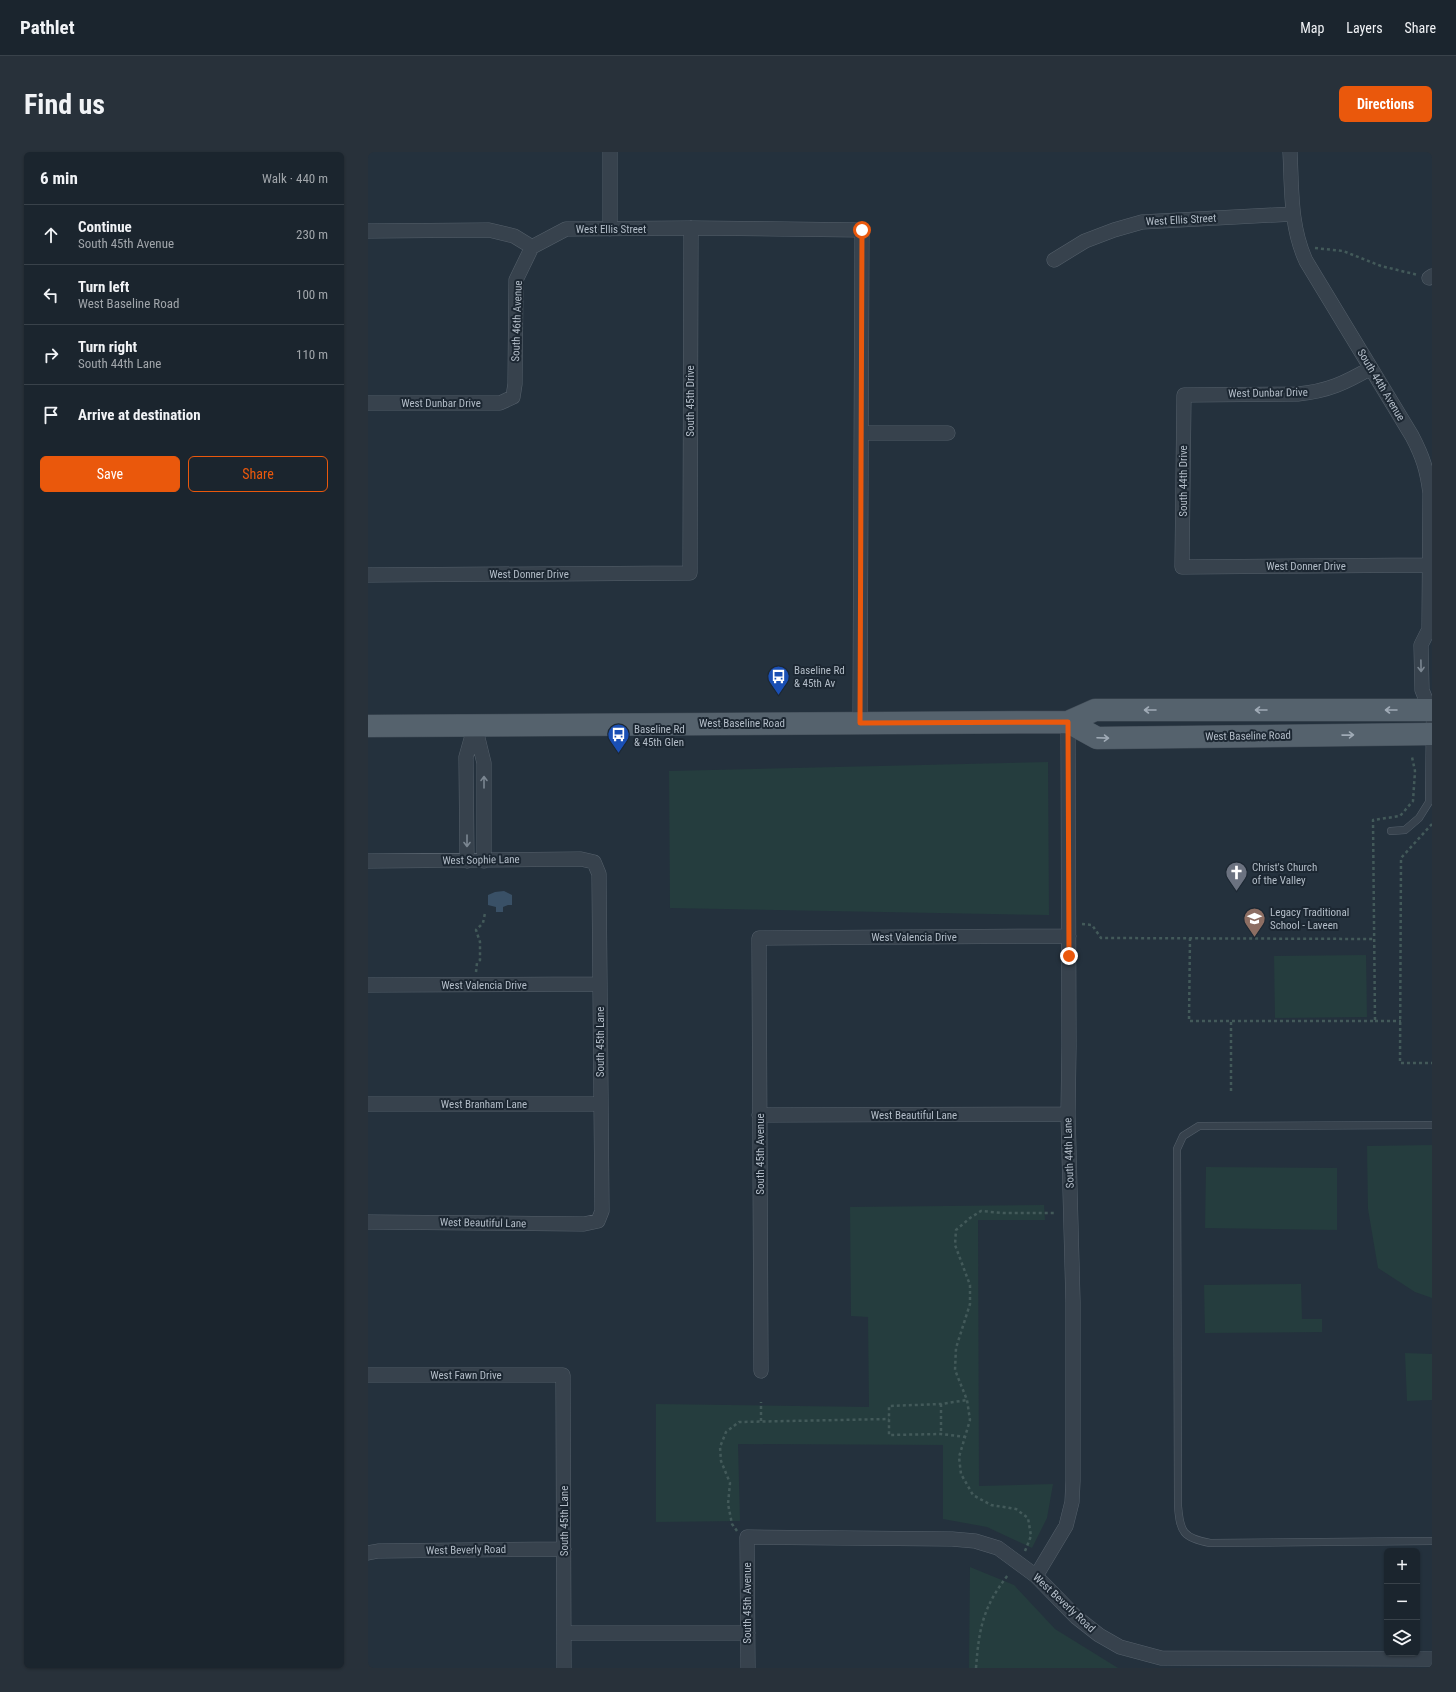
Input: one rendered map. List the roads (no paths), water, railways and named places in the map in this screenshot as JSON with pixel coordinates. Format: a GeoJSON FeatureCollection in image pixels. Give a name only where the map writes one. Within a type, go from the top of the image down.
{"type":"FeatureCollection","features":[{"type":"Feature","properties":{"kind":"main road","name":"West Baseline Road"},"geometry":{"type":"LineString","coordinates":[[368,726],[1068,722],[1095,710],[1431,708]]}},
{"type":"Feature","properties":{"kind":"main road","name":"West Baseline Road"},"geometry":{"type":"LineString","coordinates":[[1068,722],[1097,738],[1431,734]]}},
{"type":"Feature","properties":{"kind":"street"},"geometry":{"type":"LineString","coordinates":[[610,152],[610,229]]}},
{"type":"Feature","properties":{"kind":"street","name":"South 44th Avenue"},"geometry":{"type":"LineString","coordinates":[[1290,152],[1293,214],[1300,249],[1412,436],[1430,470],[1431,631],[1421,645],[1422,690],[1431,708]]}},
{"type":"Feature","properties":{"kind":"street","name":"West Ellis Street"},"geometry":{"type":"LineString","coordinates":[[1054,260],[1085,242],[1114,230],[1142,222],[1293,214]]}},
{"type":"Feature","properties":{"kind":"street","name":"West Ellis Street"},"geometry":{"type":"LineString","coordinates":[[532,247],[566,229],[691,228],[862,230],[862,433]]}},
{"type":"Feature","properties":{"kind":"street","name":"South 45th Drive"},"geometry":{"type":"LineString","coordinates":[[690,573],[691,228]]}},
{"type":"Feature","properties":{"kind":"street"},"geometry":{"type":"LineString","coordinates":[[368,231],[490,230],[514,236],[532,247]]}},
{"type":"Feature","properties":{"kind":"street","name":"South 46th Avenue"},"geometry":{"type":"LineString","coordinates":[[512,397],[515,384],[516,280],[532,247]]}},
{"type":"Feature","properties":{"kind":"street","name":"West Dunbar Drive"},"geometry":{"type":"LineString","coordinates":[[1184,395],[1298,394],[1316,392],[1332,388],[1371,368]]}},
{"type":"Feature","properties":{"kind":"street","name":"South 44th Drive"},"geometry":{"type":"LineString","coordinates":[[1182,567],[1184,395]]}},
{"type":"Feature","properties":{"kind":"street","name":"West Dunbar Drive"},"geometry":{"type":"LineString","coordinates":[[368,403],[500,403],[512,397]]}},
{"type":"Feature","properties":{"kind":"street"},"geometry":{"type":"LineString","coordinates":[[860,723],[862,433],[948,433]]}},
{"type":"Feature","properties":{"kind":"street","name":"West Donner Drive"},"geometry":{"type":"LineString","coordinates":[[1182,567],[1430,565]]}},
{"type":"Feature","properties":{"kind":"street","name":"West Donner Drive"},"geometry":{"type":"LineString","coordinates":[[368,575],[690,573]]}},
{"type":"Feature","properties":{"kind":"street","name":"South 44th Lane"},"geometry":{"type":"LineString","coordinates":[[1036,1576],[1066,1526],[1072,1502],[1073,1302],[1068,1114],[1068,722]]}},
{"type":"Feature","properties":{"kind":"street"},"geometry":{"type":"LineString","coordinates":[[467,861],[466,757],[475,725]]}},
{"type":"Feature","properties":{"kind":"street"},"geometry":{"type":"LineString","coordinates":[[475,725],[484,758],[484,860]]}},
{"type":"Feature","properties":{"kind":"street"},"geometry":{"type":"LineString","coordinates":[[466,806],[484,806]]}},
{"type":"Feature","properties":{"kind":"street","name":"West Sophie Lane"},"geometry":{"type":"LineString","coordinates":[[368,861],[581,859],[594,862]]}},
{"type":"Feature","properties":{"kind":"street","name":"South 45th Lane"},"geometry":{"type":"LineString","coordinates":[[594,862],[599,874],[602,1211],[598,1221]]}},
{"type":"Feature","properties":{"kind":"street","name":"West Valencia Drive"},"geometry":{"type":"LineString","coordinates":[[759,938],[1069,936]]}},
{"type":"Feature","properties":{"kind":"street","name":"South 45th Avenue"},"geometry":{"type":"LineString","coordinates":[[759,938],[761,1371]]}},
{"type":"Feature","properties":{"kind":"street","name":"West Valencia Drive"},"geometry":{"type":"LineString","coordinates":[[368,985],[599,984]]}},
{"type":"Feature","properties":{"kind":"street","name":"West Branham Lane"},"geometry":{"type":"LineString","coordinates":[[368,1104],[600,1104]]}},
{"type":"Feature","properties":{"kind":"street","name":"West Beautiful Lane"},"geometry":{"type":"LineString","coordinates":[[759,1115],[1068,1114]]}},
{"type":"Feature","properties":{"kind":"street","name":"West Beautiful Lane"},"geometry":{"type":"LineString","coordinates":[[368,1222],[584,1224],[598,1221]]}},
{"type":"Feature","properties":{"kind":"street","name":"West Fawn Drive"},"geometry":{"type":"LineString","coordinates":[[368,1375],[564,1375]]}},
{"type":"Feature","properties":{"kind":"street","name":"South 45th Lane"},"geometry":{"type":"LineString","coordinates":[[564,1375],[564,1668]]}},
{"type":"Feature","properties":{"kind":"street","name":"South 45th Avenue"},"geometry":{"type":"LineString","coordinates":[[743,1535],[748,1633],[748,1668]]}},
{"type":"Feature","properties":{"kind":"street","name":"West Beverly Road"},"geometry":{"type":"LineString","coordinates":[[743,1535],[952,1539],[975,1541],[998,1548],[1036,1576],[1076,1617],[1099,1636],[1120,1647],[1148,1656],[1161,1658],[1432,1659]]}},
{"type":"Feature","properties":{"kind":"street","name":"West Beverly Road"},"geometry":{"type":"LineString","coordinates":[[368,1553],[378,1551],[564,1549]]}},
{"type":"Feature","properties":{"kind":"street"},"geometry":{"type":"LineString","coordinates":[[564,1633],[748,1633]]}},
{"type":"Feature","properties":{"kind":"lane"},"geometry":{"type":"LineString","coordinates":[[1391,831],[1404,830],[1419,818],[1429,802],[1431,708]]}},
{"type":"Feature","properties":{"kind":"lane"},"geometry":{"type":"LineString","coordinates":[[1432,1125],[1199,1126],[1183,1136],[1177,1150],[1177,1181],[1178,1506],[1179,1520],[1184,1533],[1192,1539],[1210,1543],[1432,1541]]}},
{"type":"Feature","properties":{"kind":"water"},"geometry":{"type":"Polygon","coordinates":[[[504,891],[512,895],[512,905],[503,907],[503,912],[496,912],[496,907],[488,905],[488,895],[495,892],[504,891]]]}},
{"type":"Feature","properties":{"kind":"place","name":"Baseline Rd & 45th Av"},"geometry":{"type":"Point","coordinates":[778,696]}},
{"type":"Feature","properties":{"kind":"place","name":"Baseline Rd & 45th Glen"},"geometry":{"type":"Point","coordinates":[618,754]}},
{"type":"Feature","properties":{"kind":"place","name":"Christ's Church of the Valley"},"geometry":{"type":"Point","coordinates":[1236,892]}},
{"type":"Feature","properties":{"kind":"place","name":"Legacy Traditional School - Laveen"},"geometry":{"type":"Point","coordinates":[1255,938]}}]}
